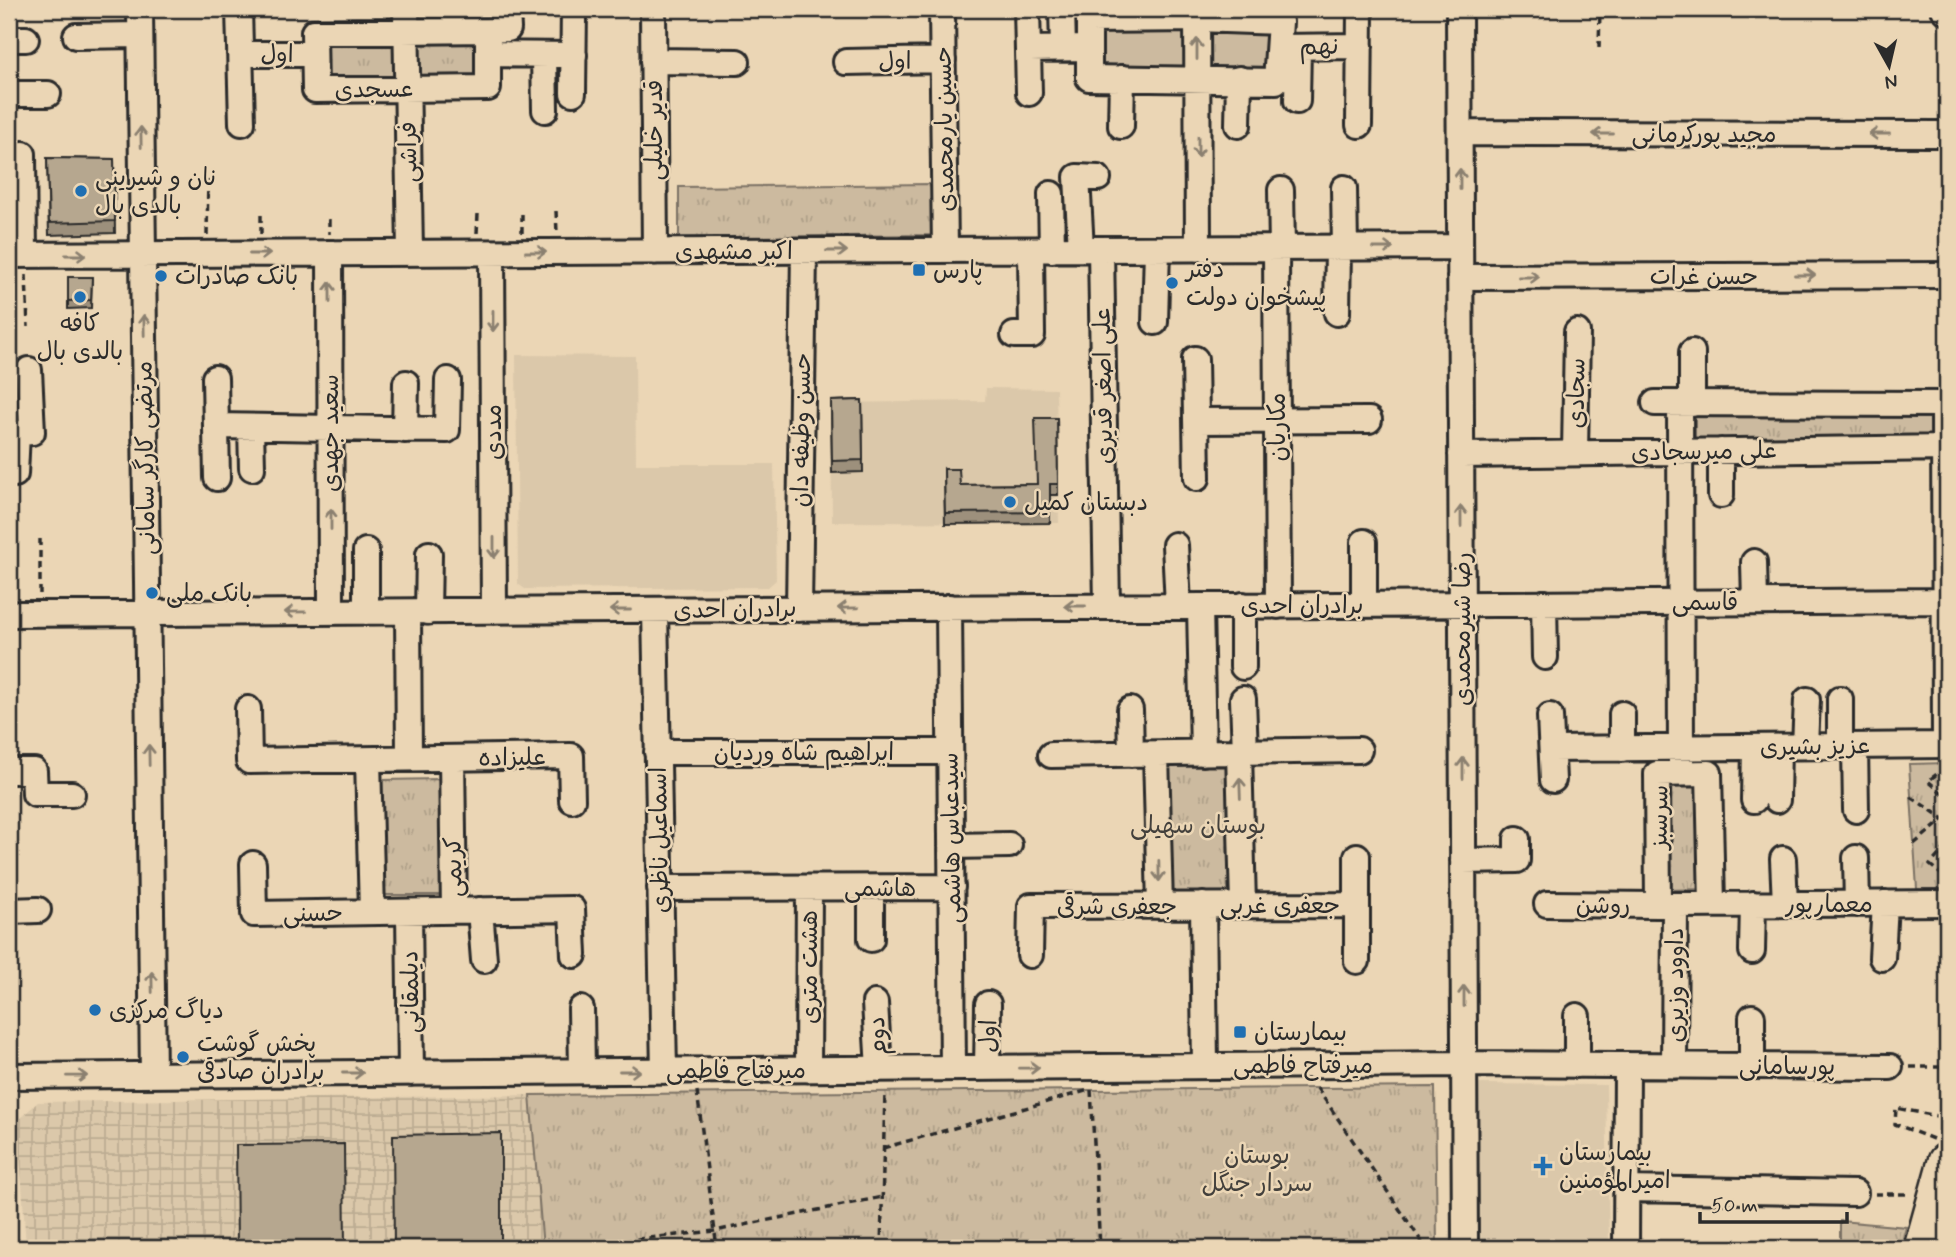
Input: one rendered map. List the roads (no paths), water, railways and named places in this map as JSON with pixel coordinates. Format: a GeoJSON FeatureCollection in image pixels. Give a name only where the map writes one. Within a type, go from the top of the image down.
{"type":"FeatureCollection","features":[{"type":"Feature","properties":{"kind":"highway"},"geometry":{"type":"LineString","coordinates":[[1923,1248],[1941,1166]]}},
{"type":"Feature","properties":{"kind":"street","name":"مرتضی کارگر سامانی"},"geometry":{"type":"LineString","coordinates":[[139,9],[153,1075]]}},
{"type":"Feature","properties":{"kind":"street"},"geometry":{"type":"LineString","coordinates":[[239,9],[242,123]]}},
{"type":"Feature","properties":{"kind":"street"},"geometry":{"type":"LineString","coordinates":[[488,42],[508,29],[508,9]]}},
{"type":"Feature","properties":{"kind":"street"},"geometry":{"type":"LineString","coordinates":[[573,93],[574,9]]}},
{"type":"Feature","properties":{"kind":"street","name":"قدیر خلیلی"},"geometry":{"type":"LineString","coordinates":[[653,9],[655,251]]}},
{"type":"Feature","properties":{"kind":"street","name":"حسین یارمحمدی"},"geometry":{"type":"LineString","coordinates":[[942,9],[946,250]]}},
{"type":"Feature","properties":{"kind":"street"},"geometry":{"type":"LineString","coordinates":[[1027,9],[1029,93]]}},
{"type":"Feature","properties":{"kind":"street"},"geometry":{"type":"LineString","coordinates":[[1062,9],[1063,48]]}},
{"type":"Feature","properties":{"kind":"street"},"geometry":{"type":"LineString","coordinates":[[1359,125],[1360,9]]}},
{"type":"Feature","properties":{"kind":"street","name":"رضا شیرمحمدی"},"geometry":{"type":"LineString","coordinates":[[1459,9],[1465,1248]]}},
{"type":"Feature","properties":{"kind":"street"},"geometry":{"type":"LineString","coordinates":[[1289,47],[1276,81],[1089,78],[1089,20],[1105,14],[1197,14],[1280,22],[1289,47],[1297,101]]}},
{"type":"Feature","properties":{"kind":"street"},"geometry":{"type":"LineString","coordinates":[[1197,14],[1198,249]]}},
{"type":"Feature","properties":{"kind":"street","name":"عسجدی"},"geometry":{"type":"LineString","coordinates":[[488,42],[488,88],[315,90],[314,32],[406,20],[544,55],[574,55]]}},
{"type":"Feature","properties":{"kind":"street","name":"فراشی"},"geometry":{"type":"LineString","coordinates":[[406,20],[410,253]]}},
{"type":"Feature","properties":{"kind":"street"},"geometry":{"type":"LineString","coordinates":[[76,36],[140,34]]}},
{"type":"Feature","properties":{"kind":"street","name":"نهم"},"geometry":{"type":"LineString","coordinates":[[1289,47],[1360,46]]}},
{"type":"Feature","properties":{"kind":"street"},"geometry":{"type":"LineString","coordinates":[[1030,48],[1089,47]]}},
{"type":"Feature","properties":{"kind":"street","name":"اول"},"geometry":{"type":"LineString","coordinates":[[240,54],[314,54]]}},
{"type":"Feature","properties":{"kind":"street"},"geometry":{"type":"LineString","coordinates":[[544,55],[545,110]]}},
{"type":"Feature","properties":{"kind":"street","name":"اول"},"geometry":{"type":"LineString","coordinates":[[846,62],[943,60]]}},
{"type":"Feature","properties":{"kind":"street"},"geometry":{"type":"LineString","coordinates":[[653,61],[737,62]]}},
{"type":"Feature","properties":{"kind":"street"},"geometry":{"type":"LineString","coordinates":[[1121,126],[1122,78]]}},
{"type":"Feature","properties":{"kind":"street"},"geometry":{"type":"LineString","coordinates":[[1238,125],[1239,79]]}},
{"type":"Feature","properties":{"kind":"street"},"geometry":{"type":"LineString","coordinates":[[9,94],[48,94]]}},
{"type":"Feature","properties":{"kind":"street","name":"مجید پورکرمانی"},"geometry":{"type":"LineString","coordinates":[[1460,134],[1947,134]]}},
{"type":"Feature","properties":{"kind":"street"},"geometry":{"type":"LineString","coordinates":[[17,255],[23,154]]}},
{"type":"Feature","properties":{"kind":"street","name":"علی اصغر قدیری"},"geometry":{"type":"LineString","coordinates":[[1098,178],[1077,177],[1091,249],[1107,606]]}},
{"type":"Feature","properties":{"kind":"street"},"geometry":{"type":"LineString","coordinates":[[1337,313],[1344,188]]}},
{"type":"Feature","properties":{"kind":"street","name":"مکاریان"},"geometry":{"type":"LineString","coordinates":[[1278,606],[1277,419],[1281,190]]}},
{"type":"Feature","properties":{"kind":"street"},"geometry":{"type":"LineString","coordinates":[[1031,335],[1051,194]]}},
{"type":"Feature","properties":{"kind":"street","name":"اکبر مشهدی"},"geometry":{"type":"LineString","coordinates":[[17,255],[1460,247]]}},
{"type":"Feature","properties":{"kind":"street"},"geometry":{"type":"LineString","coordinates":[[1156,322],[1157,249]]}},
{"type":"Feature","properties":{"kind":"street","name":"حسن وظیفه دان"},"geometry":{"type":"LineString","coordinates":[[799,609],[804,251]]}},
{"type":"Feature","properties":{"kind":"street","name":"سعید جهدی"},"geometry":{"type":"LineString","coordinates":[[330,253],[331,612]]}},
{"type":"Feature","properties":{"kind":"street","name":"مددی"},"geometry":{"type":"LineString","coordinates":[[492,253],[494,611]]}},
{"type":"Feature","properties":{"kind":"street","name":"حسن غرات"},"geometry":{"type":"LineString","coordinates":[[1460,277],[1947,275]]}},
{"type":"Feature","properties":{"kind":"street","name":"سجادی"},"geometry":{"type":"LineString","coordinates":[[1575,453],[1577,332]]}},
{"type":"Feature","properties":{"kind":"street"},"geometry":{"type":"LineString","coordinates":[[1681,773],[1681,452],[1692,352]]}},
{"type":"Feature","properties":{"kind":"street"},"geometry":{"type":"LineString","coordinates":[[1195,359],[1197,478]]}},
{"type":"Feature","properties":{"kind":"street"},"geometry":{"type":"LineString","coordinates":[[15,474],[13,434],[32,432],[29,370]]}},
{"type":"Feature","properties":{"kind":"street"},"geometry":{"type":"LineString","coordinates":[[215,378],[217,478]]}},
{"type":"Feature","properties":{"kind":"street"},"geometry":{"type":"LineString","coordinates":[[216,426],[447,430],[448,380]]}},
{"type":"Feature","properties":{"kind":"street"},"geometry":{"type":"LineString","coordinates":[[405,430],[406,383]]}},
{"type":"Feature","properties":{"kind":"street"},"geometry":{"type":"LineString","coordinates":[[1655,403],[1946,403],[1947,752]]}},
{"type":"Feature","properties":{"kind":"street"},"geometry":{"type":"LineString","coordinates":[[1196,421],[1369,420]]}},
{"type":"Feature","properties":{"kind":"street"},"geometry":{"type":"LineString","coordinates":[[251,427],[252,468]]}},
{"type":"Feature","properties":{"kind":"street","name":"علی میرسجادی"},"geometry":{"type":"LineString","coordinates":[[1461,455],[1946,448]]}},
{"type":"Feature","properties":{"kind":"street"},"geometry":{"type":"LineString","coordinates":[[1721,451],[1721,495]]}},
{"type":"Feature","properties":{"kind":"street"},"geometry":{"type":"LineString","coordinates":[[1364,542],[1364,604]]}},
{"type":"Feature","properties":{"kind":"street"},"geometry":{"type":"LineString","coordinates":[[1175,545],[1189,606],[1203,753]]}},
{"type":"Feature","properties":{"kind":"street"},"geometry":{"type":"LineString","coordinates":[[366,551],[366,612]]}},
{"type":"Feature","properties":{"kind":"street"},"geometry":{"type":"LineString","coordinates":[[409,758],[418,612],[429,554]]}},
{"type":"Feature","properties":{"kind":"street"},"geometry":{"type":"LineString","coordinates":[[1754,562],[1755,602]]}},
{"type":"Feature","properties":{"kind":"street","name":"قاسمی"},"geometry":{"type":"LineString","coordinates":[[1462,603],[1946,601]]}},
{"type":"Feature","properties":{"kind":"street","name":"برادران احدی"},"geometry":{"type":"LineString","coordinates":[[9,614],[1462,603]]}},
{"type":"Feature","properties":{"kind":"street"},"geometry":{"type":"LineString","coordinates":[[1544,603],[1545,657]]}},
{"type":"Feature","properties":{"kind":"street"},"geometry":{"type":"LineString","coordinates":[[1243,605],[1243,667]]}},
{"type":"Feature","properties":{"kind":"street","name":"سیدعباس هاشمی"},"geometry":{"type":"LineString","coordinates":[[949,607],[953,1068]]}},
{"type":"Feature","properties":{"kind":"street","name":"اسماعیل ناظری"},"geometry":{"type":"LineString","coordinates":[[655,610],[664,1071]]}},
{"type":"Feature","properties":{"kind":"street"},"geometry":{"type":"LineString","coordinates":[[1243,699],[1243,905]]}},
{"type":"Feature","properties":{"kind":"street"},"geometry":{"type":"LineString","coordinates":[[1840,699],[1856,810]]}},
{"type":"Feature","properties":{"kind":"street"},"geometry":{"type":"LineString","coordinates":[[1805,746],[1807,700]]}},
{"type":"Feature","properties":{"kind":"street"},"geometry":{"type":"LineString","coordinates":[[248,709],[249,761],[452,758]]}},
{"type":"Feature","properties":{"kind":"street"},"geometry":{"type":"LineString","coordinates":[[1130,710],[1131,754]]}},
{"type":"Feature","properties":{"kind":"street"},"geometry":{"type":"LineString","coordinates":[[1622,714],[1622,749]]}},
{"type":"Feature","properties":{"kind":"street"},"geometry":{"type":"LineString","coordinates":[[1550,716],[1553,780]]}},
{"type":"Feature","properties":{"kind":"street","name":"عزیز بشیری"},"geometry":{"type":"LineString","coordinates":[[1553,750],[1848,746],[1947,752]]}},
{"type":"Feature","properties":{"kind":"street"},"geometry":{"type":"LineString","coordinates":[[1765,800],[1767,747]]}},
{"type":"Feature","properties":{"kind":"street"},"geometry":{"type":"LineString","coordinates":[[1051,755],[1359,750]]}},
{"type":"Feature","properties":{"kind":"street","name":"ابراهیم شاه وردیان"},"geometry":{"type":"LineString","coordinates":[[657,752],[950,752]]}},
{"type":"Feature","properties":{"kind":"street"},"geometry":{"type":"LineString","coordinates":[[1156,754],[1160,906]]}},
{"type":"Feature","properties":{"kind":"street","name":"علیزاده"},"geometry":{"type":"LineString","coordinates":[[452,758],[571,756],[572,800]]}},
{"type":"Feature","properties":{"kind":"street","name":"کریمی"},"geometry":{"type":"LineString","coordinates":[[372,912],[454,910],[452,758]]}},
{"type":"Feature","properties":{"kind":"street"},"geometry":{"type":"LineString","coordinates":[[368,760],[372,912]]}},
{"type":"Feature","properties":{"kind":"street"},"geometry":{"type":"LineString","coordinates":[[9,771],[34,771],[36,794],[72,794]]}},
{"type":"Feature","properties":{"kind":"street","name":"سرسبز"},"geometry":{"type":"LineString","coordinates":[[1667,905],[1657,774],[1681,773],[1709,773],[1712,904]]}},
{"type":"Feature","properties":{"kind":"street"},"geometry":{"type":"LineString","coordinates":[[1463,861],[1517,860],[1517,839]]}},
{"type":"Feature","properties":{"kind":"street"},"geometry":{"type":"LineString","coordinates":[[951,846],[1009,845]]}},
{"type":"Feature","properties":{"kind":"street"},"geometry":{"type":"LineString","coordinates":[[1357,856],[1357,961]]}},
{"type":"Feature","properties":{"kind":"street"},"geometry":{"type":"LineString","coordinates":[[1856,858],[1857,904]]}},
{"type":"Feature","properties":{"kind":"street"},"geometry":{"type":"LineString","coordinates":[[1783,859],[1785,904]]}},
{"type":"Feature","properties":{"kind":"street","name":"حسنی"},"geometry":{"type":"LineString","coordinates":[[253,864],[254,914],[372,912]]}},
{"type":"Feature","properties":{"kind":"street","name":"هاشمی"},"geometry":{"type":"LineString","coordinates":[[809,888],[952,887]]}},
{"type":"Feature","properties":{"kind":"street","name":"هشت متری"},"geometry":{"type":"LineString","coordinates":[[660,888],[809,888],[808,1070]]}},
{"type":"Feature","properties":{"kind":"street"},"geometry":{"type":"LineString","coordinates":[[871,888],[871,939]]}},
{"type":"Feature","properties":{"kind":"street","name":"معمارپور"},"geometry":{"type":"LineString","coordinates":[[1712,904],[1947,903]]}},
{"type":"Feature","properties":{"kind":"street","name":"روشن"},"geometry":{"type":"LineString","coordinates":[[1547,904],[1667,905]]}},
{"type":"Feature","properties":{"kind":"street"},"geometry":{"type":"LineString","coordinates":[[1667,905],[1712,904]]}},
{"type":"Feature","properties":{"kind":"street"},"geometry":{"type":"LineString","coordinates":[[1752,951],[1753,904]]}},
{"type":"Feature","properties":{"kind":"street"},"geometry":{"type":"LineString","coordinates":[[1882,958],[1885,904]]}},
{"type":"Feature","properties":{"kind":"street"},"geometry":{"type":"LineString","coordinates":[[1203,905],[1205,1066]]}},
{"type":"Feature","properties":{"kind":"street","name":"جعفری غربی"},"geometry":{"type":"LineString","coordinates":[[1203,905],[1357,905]]}},
{"type":"Feature","properties":{"kind":"street","name":"جعفری شرقی"},"geometry":{"type":"LineString","coordinates":[[1030,955],[1031,906],[1203,905]]}},
{"type":"Feature","properties":{"kind":"street","name":"داوود وزیری"},"geometry":{"type":"LineString","coordinates":[[1667,905],[1674,1066]]}},
{"type":"Feature","properties":{"kind":"street"},"geometry":{"type":"LineString","coordinates":[[454,910],[572,909],[574,955]]}},
{"type":"Feature","properties":{"kind":"street"},"geometry":{"type":"LineString","coordinates":[[9,911],[38,910]]}},
{"type":"Feature","properties":{"kind":"street"},"geometry":{"type":"LineString","coordinates":[[480,910],[484,960]]}},
{"type":"Feature","properties":{"kind":"street","name":"دیلمقانی"},"geometry":{"type":"LineString","coordinates":[[409,912],[411,1073]]}},
{"type":"Feature","properties":{"kind":"street","name":"دوم"},"geometry":{"type":"LineString","coordinates":[[875,1003],[882,1080]]}},
{"type":"Feature","properties":{"kind":"street","name":"اول"},"geometry":{"type":"LineString","coordinates":[[987,1068],[988,1004]]}},
{"type":"Feature","properties":{"kind":"street"},"geometry":{"type":"LineString","coordinates":[[581,1009],[582,1071]]}},
{"type":"Feature","properties":{"kind":"street"},"geometry":{"type":"LineString","coordinates":[[1577,1016],[1577,1065]]}},
{"type":"Feature","properties":{"kind":"street"},"geometry":{"type":"LineString","coordinates":[[1752,1017],[1752,1066]]}},
{"type":"Feature","properties":{"kind":"street","name":"میرفتاح فاطمی"},"geometry":{"type":"LineString","coordinates":[[9,1076],[808,1070],[882,1080],[953,1068],[987,1068],[1091,1078],[1205,1066],[1464,1064]]}},
{"type":"Feature","properties":{"kind":"street","name":"پورسامانی"},"geometry":{"type":"LineString","coordinates":[[1464,1064],[1890,1067]]}},
{"type":"Feature","properties":{"kind":"street"},"geometry":{"type":"LineString","coordinates":[[1626,1248],[1627,1065]]}},
{"type":"Feature","properties":{"kind":"street"},"geometry":{"type":"LineString","coordinates":[[1626,1189],[1856,1193]]}},
{"type":"Feature","properties":{"kind":"place","name":"نان و شیرینی بالدی بال"},"geometry":{"type":"Point","coordinates":[81,191]}},
{"type":"Feature","properties":{"kind":"place","name":"پارس"},"geometry":{"type":"Point","coordinates":[919,270]}},
{"type":"Feature","properties":{"kind":"place","name":"بانک صادرات"},"geometry":{"type":"Point","coordinates":[161,276]}},
{"type":"Feature","properties":{"kind":"place","name":"دفتر پیشخوان دولت"},"geometry":{"type":"Point","coordinates":[1172,283]}},
{"type":"Feature","properties":{"kind":"place","name":"کافه بالدی بال"},"geometry":{"type":"Point","coordinates":[80,297]}},
{"type":"Feature","properties":{"kind":"place","name":"دبستان کمیل"},"geometry":{"type":"Point","coordinates":[1010,502]}},
{"type":"Feature","properties":{"kind":"place","name":"بانک ملی"},"geometry":{"type":"Point","coordinates":[152,593]}},
{"type":"Feature","properties":{"kind":"place","name":"دیاگ مرکزی"},"geometry":{"type":"Point","coordinates":[95,1010]}},
{"type":"Feature","properties":{"kind":"place","name":"بیمارستان"},"geometry":{"type":"Point","coordinates":[1240,1032]}},
{"type":"Feature","properties":{"kind":"place","name":"پخش گوشت برادران صادقی"},"geometry":{"type":"Point","coordinates":[183,1057]}},
{"type":"Feature","properties":{"kind":"place","name":"بیمارستان امیرالمؤمنین"},"geometry":{"type":"Point","coordinates":[1543,1166]}},
{"type":"Feature","properties":{"kind":"park label","name":"بوستان سهیلی"},"geometry":{"type":"Point","coordinates":[1198,825]}},
{"type":"Feature","properties":{"kind":"park label","name":"بوستان سردار جنگل"},"geometry":{"type":"Point","coordinates":[1257,1169]}}]}
